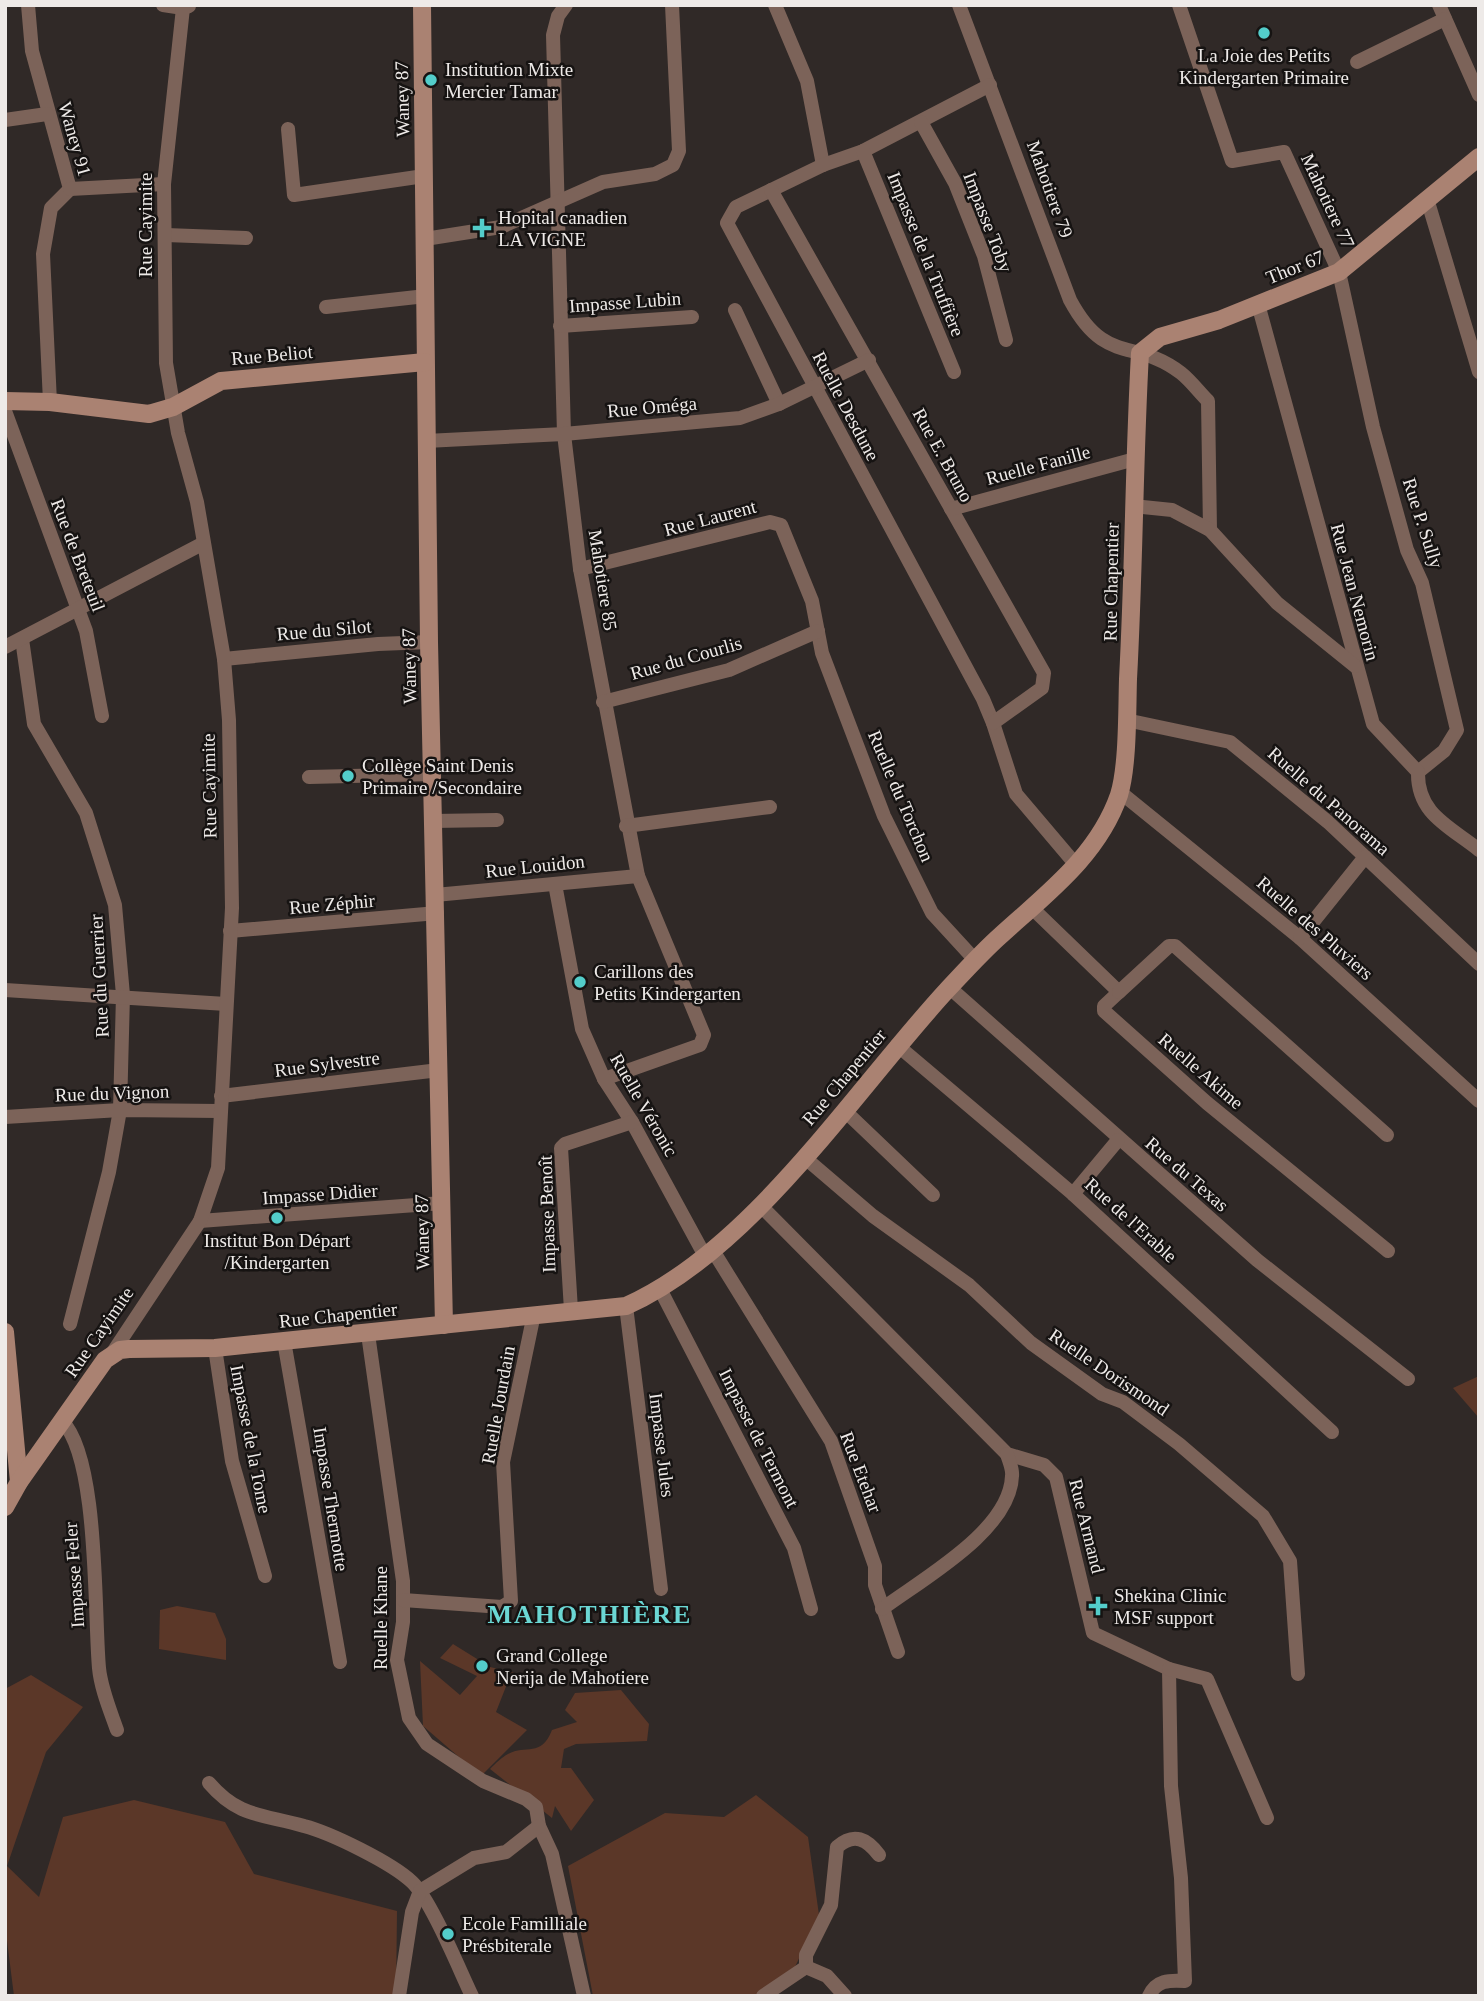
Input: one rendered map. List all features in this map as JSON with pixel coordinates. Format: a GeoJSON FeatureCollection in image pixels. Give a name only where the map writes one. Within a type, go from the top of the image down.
{"type":"FeatureCollection","features":[{"type":"Feature","properties":{"kind":"street","name":"Waney 91"},"geometry":{"type":"LineString","coordinates":[[28,5],[32,51],[47,114],[70,189],[51,208],[43,254],[50,402]]}},
{"type":"Feature","properties":{"kind":"street"},"geometry":{"type":"LineString","coordinates":[[163,5],[187,7]]}},
{"type":"Feature","properties":{"kind":"street","name":"Waney 87"},"geometry":{"type":"LineString","coordinates":[[422,5],[429,642],[444,1325]]}},
{"type":"Feature","properties":{"kind":"street","name":"Mahotiere 85"},"geometry":{"type":"LineString","coordinates":[[566,5],[558,16],[553,35],[560,326],[564,434],[580,569],[626,826],[638,876],[704,1035],[700,1045],[604,1079]]}},
{"type":"Feature","properties":{"kind":"street"},"geometry":{"type":"LineString","coordinates":[[425,239],[500,227],[617,178],[655,174],[665,170],[678,159],[677,66],[671,5]]}},
{"type":"Feature","properties":{"kind":"street"},"geometry":{"type":"LineString","coordinates":[[775,5],[807,81],[823,165]]}},
{"type":"Feature","properties":{"kind":"street","name":"Mahotiere 79"},"geometry":{"type":"LineString","coordinates":[[959,5],[1070,300],[1082,322],[1112,347],[1140,353],[1180,372],[1208,401],[1210,530]]}},
{"type":"Feature","properties":{"kind":"street","name":"Mahotiere 77"},"geometry":{"type":"LineString","coordinates":[[1179,5],[1232,161],[1284,152],[1339,272]]}},
{"type":"Feature","properties":{"kind":"street","name":"Rue Cayimite"},"geometry":{"type":"LineString","coordinates":[[5,1507],[19,1482],[111,1354],[200,1221],[218,1168],[230,931],[229,720],[224,659],[202,544],[197,502],[173,407],[166,363],[164,184],[187,7]]}},
{"type":"Feature","properties":{"kind":"street"},"geometry":{"type":"LineString","coordinates":[[1357,62],[1442,12],[1479,95]]}},
{"type":"Feature","properties":{"kind":"street","name":"Ruelle Desdune"},"geometry":{"type":"LineString","coordinates":[[990,85],[863,151],[823,165],[736,208],[727,223],[993,723],[1016,794],[1077,866]]}},
{"type":"Feature","properties":{"kind":"street"},"geometry":{"type":"LineString","coordinates":[[5,120],[47,114]]}},
{"type":"Feature","properties":{"kind":"street","name":"Impasse Toby"},"geometry":{"type":"LineString","coordinates":[[921,122],[955,183],[984,256],[1006,340]]}},
{"type":"Feature","properties":{"kind":"street"},"geometry":{"type":"LineString","coordinates":[[288,129],[294,195],[424,176]]}},
{"type":"Feature","properties":{"kind":"street","name":"Impasse de la Truffière"},"geometry":{"type":"LineString","coordinates":[[863,151],[954,372]]}},
{"type":"Feature","properties":{"kind":"street","name":"Thor 67"},"geometry":{"type":"LineString","coordinates":[[1140,353],[1160,337],[1219,320],[1339,272],[1428,202],[1479,157]]}},
{"type":"Feature","properties":{"kind":"street"},"geometry":{"type":"LineString","coordinates":[[70,189],[164,184]]}},
{"type":"Feature","properties":{"kind":"street","name":"Rue E. Bruno"},"geometry":{"type":"LineString","coordinates":[[771,190],[1045,673],[1042,688],[993,723]]}},
{"type":"Feature","properties":{"kind":"street"},"geometry":{"type":"LineString","coordinates":[[1428,202],[1479,372]]}},
{"type":"Feature","properties":{"kind":"street"},"geometry":{"type":"LineString","coordinates":[[166,235],[246,238]]}},
{"type":"Feature","properties":{"kind":"street","name":"Rue P. Sully"},"geometry":{"type":"LineString","coordinates":[[1339,272],[1373,427],[1408,550],[1422,583],[1457,730],[1444,751],[1418,772]]}},
{"type":"Feature","properties":{"kind":"street"},"geometry":{"type":"LineString","coordinates":[[326,307],[426,296]]}},
{"type":"Feature","properties":{"kind":"street","name":"Rue Jean Nemorin"},"geometry":{"type":"LineString","coordinates":[[1258,304],[1355,667],[1373,724],[1418,772]]}},
{"type":"Feature","properties":{"kind":"street"},"geometry":{"type":"LineString","coordinates":[[735,310],[779,404]]}},
{"type":"Feature","properties":{"kind":"street","name":"Impasse Lubin"},"geometry":{"type":"LineString","coordinates":[[560,326],[692,317]]}},
{"type":"Feature","properties":{"kind":"street","name":"Rue Chapentier"},"geometry":{"type":"LineString","coordinates":[[111,1354],[129,1349],[215,1348],[368,1334],[626,1306],[660,1289],[709,1252],[761,1205],[950,988],[1077,866],[1108,821],[1120,792],[1126,720],[1134,574],[1133,506],[1140,353]]}},
{"type":"Feature","properties":{"kind":"street","name":"Rue Oméga"},"geometry":{"type":"LineString","coordinates":[[426,441],[564,434],[740,418],[779,404],[869,360]]}},
{"type":"Feature","properties":{"kind":"street","name":"Rue Beliot"},"geometry":{"type":"LineString","coordinates":[[5,401],[50,402],[149,415],[173,407],[221,381],[425,362]]}},
{"type":"Feature","properties":{"kind":"street","name":"Rue de Breteuil"},"geometry":{"type":"LineString","coordinates":[[5,411],[86,631],[102,716]]}},
{"type":"Feature","properties":{"kind":"street","name":"Ruelle Fanille"},"geometry":{"type":"LineString","coordinates":[[951,509],[1135,459]]}},
{"type":"Feature","properties":{"kind":"street"},"geometry":{"type":"LineString","coordinates":[[1133,506],[1172,510],[1210,530],[1276,603],[1355,667]]}},
{"type":"Feature","properties":{"kind":"street","name":"Rue Laurent"},"geometry":{"type":"LineString","coordinates":[[580,569],[776,522],[781,525],[812,601],[818,631]]}},
{"type":"Feature","properties":{"kind":"street"},"geometry":{"type":"LineString","coordinates":[[5,647],[202,544]]}},
{"type":"Feature","properties":{"kind":"street","name":"Rue du Courlis"},"geometry":{"type":"LineString","coordinates":[[603,702],[729,670],[818,631]]}},
{"type":"Feature","properties":{"kind":"street","name":"Ruelle du Torchon"},"geometry":{"type":"LineString","coordinates":[[818,631],[822,653],[884,816],[932,913],[976,961]]}},
{"type":"Feature","properties":{"kind":"street","name":"Rue du Guerrier"},"geometry":{"type":"LineString","coordinates":[[22,639],[34,724],[86,813],[115,905],[123,995],[120,1110],[109,1171],[69,1324]]}},
{"type":"Feature","properties":{"kind":"street","name":"Rue du Silot"},"geometry":{"type":"LineString","coordinates":[[224,659],[378,644],[429,642]]}},
{"type":"Feature","properties":{"kind":"street","name":"Ruelle du Panorama"},"geometry":{"type":"LineString","coordinates":[[1126,720],[1230,742],[1365,857],[1479,964]]}},
{"type":"Feature","properties":{"kind":"street"},"geometry":{"type":"LineString","coordinates":[[1418,772],[1417,789],[1425,808],[1479,850]]}},
{"type":"Feature","properties":{"kind":"street"},"geometry":{"type":"LineString","coordinates":[[309,777],[432,774]]}},
{"type":"Feature","properties":{"kind":"street","name":"Ruelle des Pluviers"},"geometry":{"type":"LineString","coordinates":[[1120,792],[1300,938],[1479,1101]]}},
{"type":"Feature","properties":{"kind":"street"},"geometry":{"type":"LineString","coordinates":[[626,826],[770,807]]}},
{"type":"Feature","properties":{"kind":"street"},"geometry":{"type":"LineString","coordinates":[[433,821],[497,820]]}},
{"type":"Feature","properties":{"kind":"street"},"geometry":{"type":"LineString","coordinates":[[1300,938],[1365,857]]}},
{"type":"Feature","properties":{"kind":"street","name":"Rue Louidon"},"geometry":{"type":"LineString","coordinates":[[436,904],[555,884],[638,876]]}},
{"type":"Feature","properties":{"kind":"street","name":"Ruelle Véronic"},"geometry":{"type":"LineString","coordinates":[[555,884],[582,1029],[604,1079],[709,1252]]}},
{"type":"Feature","properties":{"kind":"street","name":"Rue Zéphir"},"geometry":{"type":"LineString","coordinates":[[230,931],[436,904]]}},
{"type":"Feature","properties":{"kind":"street"},"geometry":{"type":"LineString","coordinates":[[1032,908],[1119,992],[1169,946],[1175,946],[1387,1135]]}},
{"type":"Feature","properties":{"kind":"street","name":"Rue du Texas"},"geometry":{"type":"LineString","coordinates":[[950,988],[1118,1140],[1257,1260],[1408,1379]]}},
{"type":"Feature","properties":{"kind":"street"},"geometry":{"type":"LineString","coordinates":[[5,990],[123,995],[226,1004]]}},
{"type":"Feature","properties":{"kind":"street","name":"Ruelle Akime"},"geometry":{"type":"LineString","coordinates":[[1119,992],[1104,1006],[1104,1011],[1207,1104],[1388,1251]]}},
{"type":"Feature","properties":{"kind":"street","name":"Rue de l'Erable"},"geometry":{"type":"LineString","coordinates":[[898,1045],[1073,1194],[1332,1433]]}},
{"type":"Feature","properties":{"kind":"street","name":"Rue Sylvestre"},"geometry":{"type":"LineString","coordinates":[[220,1103],[439,1070]]}},
{"type":"Feature","properties":{"kind":"street","name":"Rue du Vignon"},"geometry":{"type":"LineString","coordinates":[[5,1117],[220,1103]]}},
{"type":"Feature","properties":{"kind":"street"},"geometry":{"type":"LineString","coordinates":[[845,1111],[933,1195]]}},
{"type":"Feature","properties":{"kind":"street","name":"Impasse Benoît"},"geometry":{"type":"LineString","coordinates":[[571,1310],[561,1148],[632,1122]]}},
{"type":"Feature","properties":{"kind":"street"},"geometry":{"type":"LineString","coordinates":[[1073,1194],[1118,1140]]}},
{"type":"Feature","properties":{"kind":"street","name":"Ruelle Dorismond"},"geometry":{"type":"LineString","coordinates":[[804,1157],[873,1216],[969,1285],[1031,1343],[1102,1394],[1124,1402],[1179,1444],[1263,1516],[1290,1561],[1298,1674]]}},
{"type":"Feature","properties":{"kind":"street","name":"Impasse Didier"},"geometry":{"type":"LineString","coordinates":[[200,1221],[443,1203]]}},
{"type":"Feature","properties":{"kind":"street","name":"Rue Armand"},"geometry":{"type":"LineString","coordinates":[[761,1205],[1007,1454],[1044,1465],[1056,1477],[1093,1633],[1169,1669]]}},
{"type":"Feature","properties":{"kind":"street","name":"Rue Etehar"},"geometry":{"type":"LineString","coordinates":[[709,1252],[831,1441],[875,1566],[875,1585],[898,1652]]}},
{"type":"Feature","properties":{"kind":"street","name":"Impasse de Termont"},"geometry":{"type":"LineString","coordinates":[[660,1289],[794,1548],[811,1609]]}},
{"type":"Feature","properties":{"kind":"street","name":"Impasse Jules"},"geometry":{"type":"LineString","coordinates":[[626,1306],[661,1589]]}},
{"type":"Feature","properties":{"kind":"street","name":"Ruelle Jourdain"},"geometry":{"type":"LineString","coordinates":[[403,1600],[502,1607],[512,1601],[503,1462],[534,1314]]}},
{"type":"Feature","properties":{"kind":"street"},"geometry":{"type":"LineString","coordinates":[[5,1332],[19,1482]]}},
{"type":"Feature","properties":{"kind":"street","name":"Ruelle Khane"},"geometry":{"type":"LineString","coordinates":[[368,1334],[389,1469],[403,1600],[397,1660],[410,1718],[427,1744],[483,1782],[526,1799],[536,1807],[539,1826],[552,1854],[584,1996]]}},
{"type":"Feature","properties":{"kind":"street","name":"Impasse Thermotte"},"geometry":{"type":"LineString","coordinates":[[284,1341],[304,1445],[318,1549],[340,1662]]}},
{"type":"Feature","properties":{"kind":"street","name":"Impasse de la Tome"},"geometry":{"type":"LineString","coordinates":[[215,1348],[232,1461],[265,1576]]}},
{"type":"Feature","properties":{"kind":"street","name":"Impasse Feler"},"geometry":{"type":"LineString","coordinates":[[62,1421],[70,1429],[79,1450],[95,1566],[99,1671],[117,1730]]}},
{"type":"Feature","properties":{"kind":"street"},"geometry":{"type":"LineString","coordinates":[[882,1609],[980,1536],[1002,1508],[1012,1475],[1007,1454]]}},
{"type":"Feature","properties":{"kind":"street"},"geometry":{"type":"LineString","coordinates":[[1190,1996],[1185,1981],[1181,1878],[1171,1786],[1169,1669],[1207,1679],[1266,1818]]}},
{"type":"Feature","properties":{"kind":"street"},"geometry":{"type":"LineString","coordinates":[[209,1783],[239,1810],[301,1825],[339,1839],[406,1877],[420,1891],[472,1996]]}},
{"type":"Feature","properties":{"kind":"street"},"geometry":{"type":"LineString","coordinates":[[399,1996],[412,1912],[420,1891],[474,1858],[506,1852],[539,1826]]}},
{"type":"Feature","properties":{"kind":"street"},"geometry":{"type":"LineString","coordinates":[[806,1967],[806,1955],[831,1905],[838,1847],[845,1839],[858,1837],[871,1843],[879,1855]]}},
{"type":"Feature","properties":{"kind":"street"},"geometry":{"type":"LineString","coordinates":[[764,1996],[806,1967]]}},
{"type":"Feature","properties":{"kind":"street"},"geometry":{"type":"LineString","coordinates":[[806,1967],[827,1976],[845,1996]]}},
{"type":"Feature","properties":{"kind":"street"},"geometry":{"type":"LineString","coordinates":[[1149,1996],[1153,1987],[1163,1981],[1185,1981]]}},
{"type":"Feature","properties":{"kind":"shaded area"},"geometry":{"type":"Polygon","coordinates":[[[1479,1376],[1479,1418],[1453,1388],[1479,1376]]]}},
{"type":"Feature","properties":{"kind":"shaded area"},"geometry":{"type":"Polygon","coordinates":[[[177,1606],[215,1613],[226,1639],[226,1660],[159,1649],[160,1610],[177,1606]]]}},
{"type":"Feature","properties":{"kind":"shaded area"},"geometry":{"type":"Polygon","coordinates":[[[453,1644],[490,1667],[519,1674],[507,1684],[496,1712],[527,1730],[481,1776],[423,1726],[420,1661],[460,1695],[477,1676],[440,1658],[453,1644]]]}},
{"type":"Feature","properties":{"kind":"shaded area"},"geometry":{"type":"Polygon","coordinates":[[[31,1675],[83,1707],[46,1752],[7,1866],[39,1897],[63,1817],[134,1800],[225,1822],[254,1874],[397,1911],[396,1996],[14,1996],[5,1925],[5,1689],[31,1675]]]}},
{"type":"Feature","properties":{"kind":"shaded area"},"geometry":{"type":"Polygon","coordinates":[[[621,1690],[649,1724],[647,1741],[576,1744],[564,1749],[561,1768],[571,1768],[594,1800],[571,1831],[555,1806],[552,1818],[490,1769],[508,1754],[543,1744],[552,1730],[577,1722],[565,1710],[575,1693],[621,1690]]]}},
{"type":"Feature","properties":{"kind":"shaded area"},"geometry":{"type":"Polygon","coordinates":[[[756,1795],[808,1837],[819,1915],[789,1980],[755,1996],[593,1996],[568,1866],[665,1813],[724,1817],[756,1795]]]}},
{"type":"Feature","properties":{"kind":"place","name":"La Joie des Petits Kindergarten Primaire"},"geometry":{"type":"Point","coordinates":[1264,33]}},
{"type":"Feature","properties":{"kind":"place","name":"Institution Mixte Mercier Tamar"},"geometry":{"type":"Point","coordinates":[431,80]}},
{"type":"Feature","properties":{"kind":"place","name":"Hopital canadien LA VIGNE"},"geometry":{"type":"Point","coordinates":[482,228]}},
{"type":"Feature","properties":{"kind":"place","name":"Collège Saint Denis Primaire /Secondaire"},"geometry":{"type":"Point","coordinates":[348,776]}},
{"type":"Feature","properties":{"kind":"place","name":"Carillons des Petits Kindergarten"},"geometry":{"type":"Point","coordinates":[580,982]}},
{"type":"Feature","properties":{"kind":"place","name":"Institut Bon Départ /Kindergarten"},"geometry":{"type":"Point","coordinates":[277,1218]}},
{"type":"Feature","properties":{"kind":"place","name":"Shekina Clinic MSF support"},"geometry":{"type":"Point","coordinates":[1098,1606]}},
{"type":"Feature","properties":{"kind":"place","name":"Grand College Nerija de Mahotiere"},"geometry":{"type":"Point","coordinates":[482,1666]}},
{"type":"Feature","properties":{"kind":"place","name":"Ecole Familliale Présbiterale"},"geometry":{"type":"Point","coordinates":[448,1934]}},
{"type":"Feature","properties":{"kind":"district","name":"MAHOTHIÈRE"},"geometry":{"type":"Point","coordinates":[590,1614]}}]}
